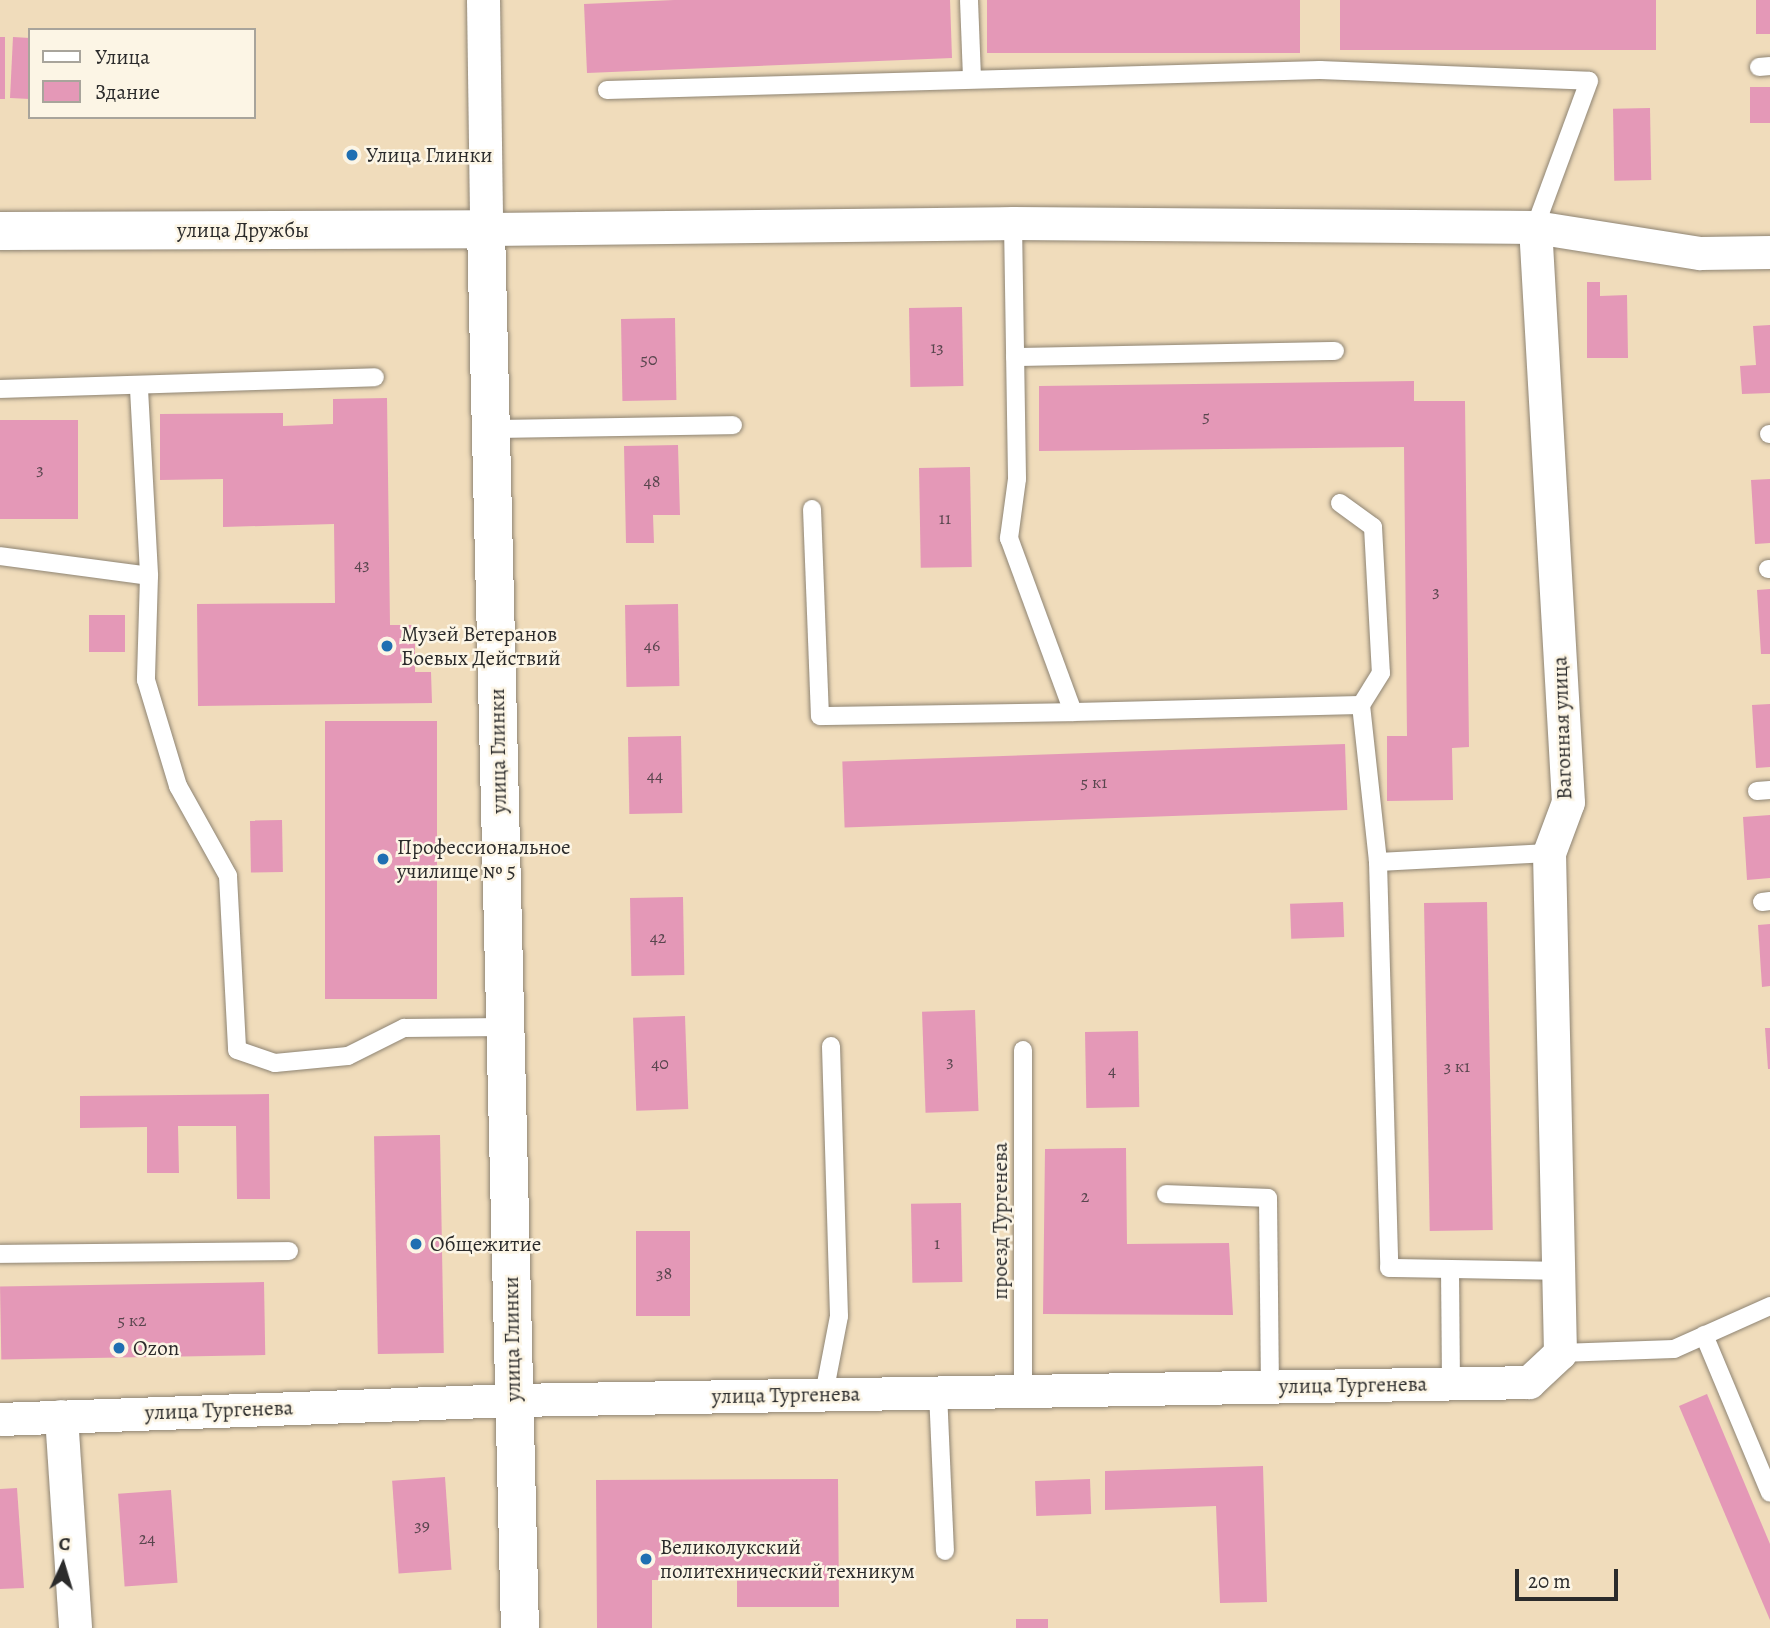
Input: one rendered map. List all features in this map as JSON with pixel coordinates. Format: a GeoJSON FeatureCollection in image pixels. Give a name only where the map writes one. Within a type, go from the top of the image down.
{"type":"FeatureCollection","features":[{"type":"Feature","properties":{"kind":"street","name":"улица Глинки"},"geometry":{"type":"LineString","coordinates":[[483,0],[486,229],[520,1628]]}},
{"type":"Feature","properties":{"kind":"street"},"geometry":{"type":"LineString","coordinates":[[486,229],[1013,223],[1535,227],[1700,253],[1770,252]]}},
{"type":"Feature","properties":{"kind":"street","name":"Вагонная улица"},"geometry":{"type":"LineString","coordinates":[[1535,227],[1568,802],[1549,853],[1560,1353]]}},
{"type":"Feature","properties":{"kind":"street","name":"улица Дружбы"},"geometry":{"type":"LineString","coordinates":[[0,230],[486,229]]}},
{"type":"Feature","properties":{"kind":"street","name":"улица Тургенева"},"geometry":{"type":"LineString","coordinates":[[0,1419],[513,1400],[1529,1382],[1560,1353]]}},
{"type":"Feature","properties":{"kind":"street"},"geometry":{"type":"LineString","coordinates":[[61,1416],[75,1628]]}},
{"type":"Feature","properties":{"kind":"lane"},"geometry":{"type":"LineString","coordinates":[[969,0],[972,79]]}},
{"type":"Feature","properties":{"kind":"lane"},"geometry":{"type":"LineString","coordinates":[[607,90],[1320,70],[1589,81],[1535,227]]}},
{"type":"Feature","properties":{"kind":"lane"},"geometry":{"type":"LineString","coordinates":[[1013,223],[1017,479],[1009,538],[1073,712]]}},
{"type":"Feature","properties":{"kind":"lane"},"geometry":{"type":"LineString","coordinates":[[1015,357],[1335,351]]}},
{"type":"Feature","properties":{"kind":"lane"},"geometry":{"type":"LineString","coordinates":[[0,389],[139,389],[375,377]]}},
{"type":"Feature","properties":{"kind":"lane"},"geometry":{"type":"LineString","coordinates":[[139,389],[149,576],[146,680],[178,786],[228,876],[237,1050],[275,1063],[348,1056],[404,1028],[505,1027]]}},
{"type":"Feature","properties":{"kind":"lane"},"geometry":{"type":"LineString","coordinates":[[491,429],[733,425]]}},
{"type":"Feature","properties":{"kind":"lane"},"geometry":{"type":"LineString","coordinates":[[1340,503],[1373,527],[1381,673],[1361,705],[1378,862],[1389,1268],[1558,1271]]}},
{"type":"Feature","properties":{"kind":"lane"},"geometry":{"type":"LineString","coordinates":[[812,509],[820,716],[1361,705]]}},
{"type":"Feature","properties":{"kind":"lane"},"geometry":{"type":"LineString","coordinates":[[0,556],[149,576]]}},
{"type":"Feature","properties":{"kind":"lane"},"geometry":{"type":"LineString","coordinates":[[1378,862],[1549,853]]}},
{"type":"Feature","properties":{"kind":"lane"},"geometry":{"type":"LineString","coordinates":[[824,1394],[839,1316],[831,1046]]}},
{"type":"Feature","properties":{"kind":"lane","name":"проезд Тургенева"},"geometry":{"type":"LineString","coordinates":[[1023,1050],[1023,1391]]}},
{"type":"Feature","properties":{"kind":"lane"},"geometry":{"type":"LineString","coordinates":[[1166,1194],[1268,1198],[1270,1387]]}},
{"type":"Feature","properties":{"kind":"lane"},"geometry":{"type":"LineString","coordinates":[[0,1254],[289,1251]]}},
{"type":"Feature","properties":{"kind":"lane"},"geometry":{"type":"LineString","coordinates":[[1450,1269],[1451,1383]]}},
{"type":"Feature","properties":{"kind":"lane"},"geometry":{"type":"LineString","coordinates":[[1560,1353],[1674,1349],[1770,1306]]}},
{"type":"Feature","properties":{"kind":"lane"},"geometry":{"type":"LineString","coordinates":[[1704,1335],[1770,1493]]}},
{"type":"Feature","properties":{"kind":"lane"},"geometry":{"type":"LineString","coordinates":[[938,1392],[945,1552]]}},
{"type":"Feature","properties":{"kind":"building"},"geometry":{"type":"Polygon","coordinates":[[[674,0],[950,0],[952,58],[587,73],[584,4],[674,0]]]}},
{"type":"Feature","properties":{"kind":"building"},"geometry":{"type":"Polygon","coordinates":[[[987,0],[1300,0],[1300,53],[987,53],[987,0]]]}},
{"type":"Feature","properties":{"kind":"building"},"geometry":{"type":"Polygon","coordinates":[[[1340,0],[1656,0],[1656,50],[1340,50],[1340,0]]]}},
{"type":"Feature","properties":{"kind":"building"},"geometry":{"type":"Polygon","coordinates":[[[1756,0],[1770,0],[1770,34],[1756,34],[1756,0]]]}},
{"type":"Feature","properties":{"kind":"building"},"geometry":{"type":"Polygon","coordinates":[[[0,37],[5,37],[5,99],[0,99],[0,37]]]}},
{"type":"Feature","properties":{"kind":"building"},"geometry":{"type":"Polygon","coordinates":[[[13,37],[28,38],[28,99],[10,98],[13,37]]]}},
{"type":"Feature","properties":{"kind":"building"},"geometry":{"type":"Polygon","coordinates":[[[1750,87],[1770,87],[1770,123],[1750,123],[1750,87]]]}},
{"type":"Feature","properties":{"kind":"building"},"geometry":{"type":"Polygon","coordinates":[[[1650,108],[1651,180],[1614,181],[1613,109],[1650,108]]]}},
{"type":"Feature","properties":{"kind":"building"},"geometry":{"type":"Polygon","coordinates":[[[1587,282],[1600,282],[1600,296],[1627,295],[1628,358],[1587,358],[1587,282]]]}},
{"type":"Feature","properties":{"kind":"building"},"geometry":{"type":"Polygon","coordinates":[[[962,307],[963,386],[910,387],[909,308],[962,307]]]}},
{"type":"Feature","properties":{"kind":"building"},"geometry":{"type":"Polygon","coordinates":[[[675,318],[676,400],[622,401],[621,319],[675,318]]]}},
{"type":"Feature","properties":{"kind":"building"},"geometry":{"type":"Polygon","coordinates":[[[1770,325],[1770,393],[1742,394],[1740,366],[1756,365],[1753,326],[1770,325]]]}},
{"type":"Feature","properties":{"kind":"building"},"geometry":{"type":"Polygon","coordinates":[[[1414,381],[1414,401],[1465,401],[1469,747],[1452,748],[1453,800],[1387,801],[1387,736],[1407,736],[1404,447],[1039,451],[1039,386],[1414,381]]]}},
{"type":"Feature","properties":{"kind":"building"},"geometry":{"type":"Polygon","coordinates":[[[387,398],[390,625],[415,625],[415,672],[431,672],[432,703],[198,706],[197,604],[335,603],[334,524],[223,527],[223,479],[160,480],[160,414],[283,413],[283,426],[333,424],[333,399],[387,398]]]}},
{"type":"Feature","properties":{"kind":"building"},"geometry":{"type":"Polygon","coordinates":[[[0,420],[78,420],[78,519],[0,519],[0,420]]]}},
{"type":"Feature","properties":{"kind":"building"},"geometry":{"type":"Polygon","coordinates":[[[678,445],[680,515],[653,515],[654,543],[626,543],[624,446],[678,445]]]}},
{"type":"Feature","properties":{"kind":"building"},"geometry":{"type":"Polygon","coordinates":[[[970,467],[972,567],[921,568],[919,468],[970,467]]]}},
{"type":"Feature","properties":{"kind":"building"},"geometry":{"type":"Polygon","coordinates":[[[1770,479],[1770,543],[1755,544],[1751,480],[1770,479]]]}},
{"type":"Feature","properties":{"kind":"building"},"geometry":{"type":"Polygon","coordinates":[[[1770,589],[1770,654],[1761,654],[1757,590],[1770,589]]]}},
{"type":"Feature","properties":{"kind":"building"},"geometry":{"type":"Polygon","coordinates":[[[678,604],[679,686],[626,687],[625,605],[678,604]]]}},
{"type":"Feature","properties":{"kind":"building"},"geometry":{"type":"Polygon","coordinates":[[[89,615],[125,615],[125,652],[89,652],[89,615]]]}},
{"type":"Feature","properties":{"kind":"building"},"geometry":{"type":"Polygon","coordinates":[[[1770,704],[1770,767],[1756,768],[1752,705],[1770,704]]]}},
{"type":"Feature","properties":{"kind":"building","name":"Профессиональное училище № 5"},"geometry":{"type":"Polygon","coordinates":[[[325,721],[437,721],[437,999],[325,999],[325,721]]]}},
{"type":"Feature","properties":{"kind":"building"},"geometry":{"type":"Polygon","coordinates":[[[681,736],[682,813],[629,814],[628,737],[681,736]]]}},
{"type":"Feature","properties":{"kind":"building"},"geometry":{"type":"Polygon","coordinates":[[[1345,744],[1347,810],[845,828],[842,762],[1345,744]]]}},
{"type":"Feature","properties":{"kind":"building"},"geometry":{"type":"Polygon","coordinates":[[[1770,815],[1770,878],[1747,880],[1743,817],[1770,815]]]}},
{"type":"Feature","properties":{"kind":"building"},"geometry":{"type":"Polygon","coordinates":[[[282,820],[283,872],[251,873],[250,821],[282,820]]]}},
{"type":"Feature","properties":{"kind":"building"},"geometry":{"type":"Polygon","coordinates":[[[683,897],[684,975],[631,976],[630,898],[683,897]]]}},
{"type":"Feature","properties":{"kind":"building"},"geometry":{"type":"Polygon","coordinates":[[[1343,902],[1344,937],[1291,939],[1290,904],[1343,902]]]}},
{"type":"Feature","properties":{"kind":"building"},"geometry":{"type":"Polygon","coordinates":[[[1487,902],[1493,1230],[1430,1231],[1424,903],[1487,902]]]}},
{"type":"Feature","properties":{"kind":"building"},"geometry":{"type":"Polygon","coordinates":[[[1770,924],[1770,986],[1762,987],[1758,925],[1770,924]]]}},
{"type":"Feature","properties":{"kind":"building"},"geometry":{"type":"Polygon","coordinates":[[[975,1010],[979,1111],[926,1113],[922,1012],[975,1010]]]}},
{"type":"Feature","properties":{"kind":"building"},"geometry":{"type":"Polygon","coordinates":[[[685,1016],[688,1109],[636,1111],[633,1018],[685,1016]]]}},
{"type":"Feature","properties":{"kind":"building"},"geometry":{"type":"Polygon","coordinates":[[[1765,1028],[1770,1028],[1770,1069],[1768,1069],[1765,1028]]]}},
{"type":"Feature","properties":{"kind":"building"},"geometry":{"type":"Polygon","coordinates":[[[1138,1031],[1139,1107],[1086,1108],[1085,1032],[1138,1031]]]}},
{"type":"Feature","properties":{"kind":"building"},"geometry":{"type":"Polygon","coordinates":[[[269,1094],[270,1199],[237,1199],[236,1126],[178,1126],[179,1173],[147,1173],[147,1127],[80,1128],[80,1096],[269,1094]]]}},
{"type":"Feature","properties":{"kind":"building"},"geometry":{"type":"Polygon","coordinates":[[[440,1135],[444,1353],[378,1354],[374,1136],[440,1135]]]}},
{"type":"Feature","properties":{"kind":"building"},"geometry":{"type":"Polygon","coordinates":[[[1126,1148],[1127,1244],[1229,1243],[1233,1315],[1043,1314],[1045,1149],[1126,1148]]]}},
{"type":"Feature","properties":{"kind":"building"},"geometry":{"type":"Polygon","coordinates":[[[961,1203],[962,1282],[912,1283],[911,1204],[961,1203]]]}},
{"type":"Feature","properties":{"kind":"building"},"geometry":{"type":"Polygon","coordinates":[[[636,1231],[690,1231],[690,1316],[636,1316],[636,1231]]]}},
{"type":"Feature","properties":{"kind":"building"},"geometry":{"type":"Polygon","coordinates":[[[264,1282],[265,1355],[1,1360],[0,1287],[264,1282]]]}},
{"type":"Feature","properties":{"kind":"building"},"geometry":{"type":"Polygon","coordinates":[[[1707,1394],[1770,1544],[1770,1620],[1679,1406],[1707,1394]]]}},
{"type":"Feature","properties":{"kind":"building"},"geometry":{"type":"Polygon","coordinates":[[[1263,1466],[1267,1602],[1220,1603],[1216,1506],[1105,1510],[1105,1471],[1263,1466]]]}},
{"type":"Feature","properties":{"kind":"building"},"geometry":{"type":"Polygon","coordinates":[[[445,1477],[451,1570],[399,1573],[392,1481],[445,1477]]]}},
{"type":"Feature","properties":{"kind":"building"},"geometry":{"type":"Polygon","coordinates":[[[838,1479],[839,1607],[737,1607],[737,1579],[652,1580],[652,1628],[597,1628],[596,1480],[838,1479]]]}},
{"type":"Feature","properties":{"kind":"building"},"geometry":{"type":"Polygon","coordinates":[[[1090,1479],[1091,1514],[1036,1516],[1035,1481],[1090,1479]]]}},
{"type":"Feature","properties":{"kind":"building"},"geometry":{"type":"Polygon","coordinates":[[[17,1488],[24,1588],[0,1589],[0,1489],[17,1488]]]}},
{"type":"Feature","properties":{"kind":"building"},"geometry":{"type":"Polygon","coordinates":[[[171,1490],[177,1583],[125,1586],[118,1494],[171,1490]]]}},
{"type":"Feature","properties":{"kind":"building"},"geometry":{"type":"Polygon","coordinates":[[[1016,1619],[1048,1619],[1048,1628],[1016,1628],[1016,1619]]]}},
{"type":"Feature","properties":{"kind":"place","name":"Улица Глинки"},"geometry":{"type":"Point","coordinates":[352,155]}},
{"type":"Feature","properties":{"kind":"place","name":"Музей Ветеранов Боевых Действий"},"geometry":{"type":"Point","coordinates":[387,646]}},
{"type":"Feature","properties":{"kind":"place","name":"Профессиональное училище № 5"},"geometry":{"type":"Point","coordinates":[383,859]}},
{"type":"Feature","properties":{"kind":"place","name":"Общежитие"},"geometry":{"type":"Point","coordinates":[416,1244]}},
{"type":"Feature","properties":{"kind":"place","name":"Ozon"},"geometry":{"type":"Point","coordinates":[119,1348]}},
{"type":"Feature","properties":{"kind":"place","name":"Великолукский политехнический техникум"},"geometry":{"type":"Point","coordinates":[646,1559]}}]}
